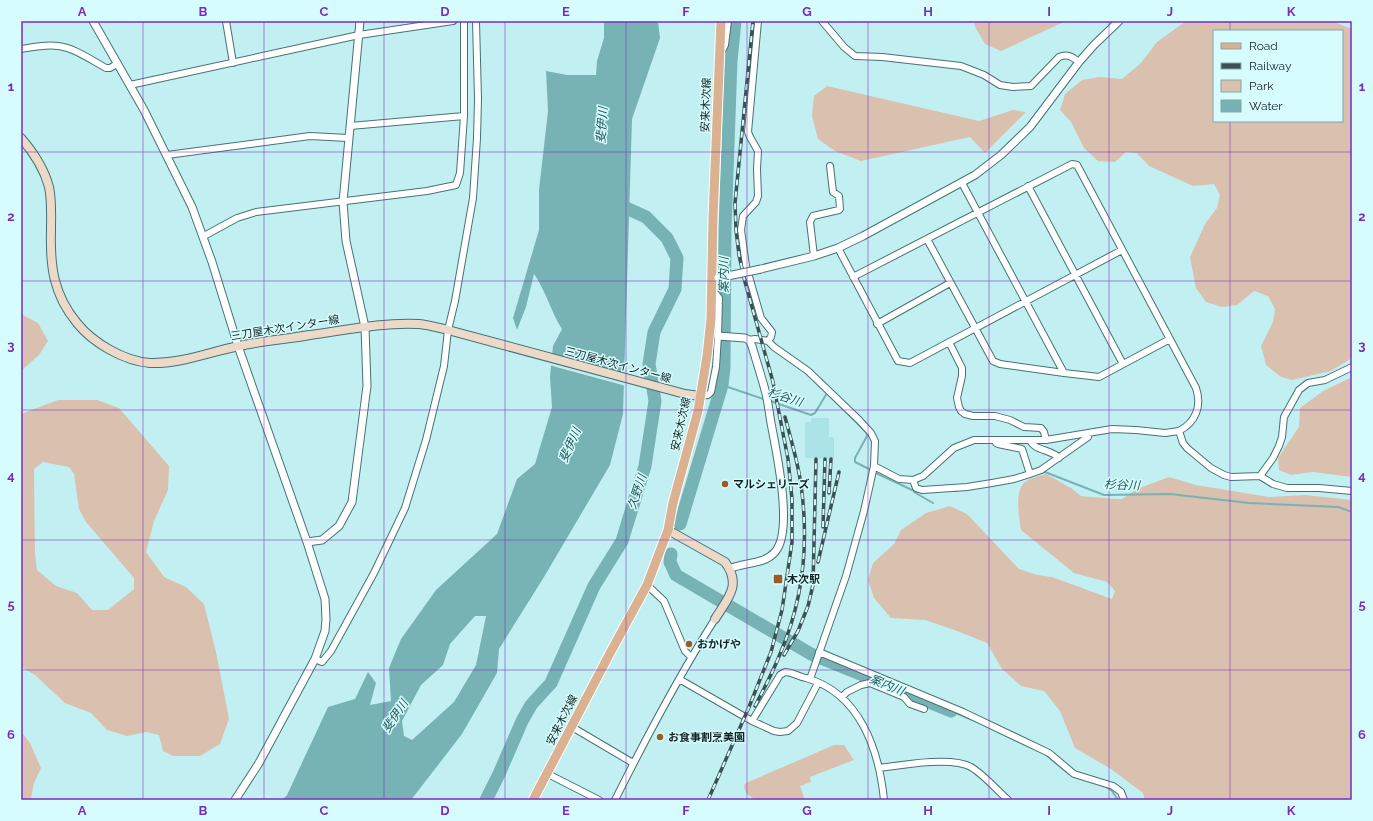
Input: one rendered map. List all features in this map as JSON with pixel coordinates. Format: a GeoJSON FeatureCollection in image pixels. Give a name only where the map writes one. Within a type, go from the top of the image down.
{"type":"FeatureCollection","features":[{"type":"Feature","properties":{"kind":"main road","name":"安来木次線"},"geometry":{"type":"LineString","coordinates":[[533,800],[647,586],[668,530],[673,504],[698,411],[707,356],[712,294],[715,278],[713,218],[721,21]]}},
{"type":"Feature","properties":{"kind":"main road","name":"三刀屋木次インター線"},"geometry":{"type":"LineString","coordinates":[[21,138],[31,149],[42,167],[49,188],[51,211],[50,249],[57,290],[67,309],[92,339],[127,358],[149,363],[170,362],[238,346],[365,327],[420,324],[448,330],[685,394],[700,396]]}},
{"type":"Feature","properties":{"kind":"main road"},"geometry":{"type":"LineString","coordinates":[[668,530],[724,562],[729,569],[733,577],[733,588],[724,606],[715,619]]}},
{"type":"Feature","properties":{"kind":"street"},"geometry":{"type":"LineString","coordinates":[[93,21],[130,85],[167,154],[204,236],[238,346],[308,542],[322,587],[326,609],[325,632],[315,659],[259,763],[235,800]]}},
{"type":"Feature","properties":{"kind":"street"},"geometry":{"type":"LineString","coordinates":[[226,21],[233,63]]}},
{"type":"Feature","properties":{"kind":"street"},"geometry":{"type":"LineString","coordinates":[[308,542],[322,540],[339,526],[352,502],[367,386],[365,327],[346,241],[343,202],[360,21]]}},
{"type":"Feature","properties":{"kind":"street"},"geometry":{"type":"LineString","coordinates":[[130,85],[359,35],[453,21]]}},
{"type":"Feature","properties":{"kind":"street"},"geometry":{"type":"LineString","coordinates":[[204,236],[237,218],[256,212],[427,191],[456,185],[460,173],[464,116],[464,21]]}},
{"type":"Feature","properties":{"kind":"street"},"geometry":{"type":"LineString","coordinates":[[315,659],[322,662],[331,651],[374,573],[405,508],[426,440],[442,373],[448,330],[455,301],[473,198],[477,138],[476,21]]}},
{"type":"Feature","properties":{"kind":"street"},"geometry":{"type":"LineString","coordinates":[[720,54],[726,45],[728,21]]}},
{"type":"Feature","properties":{"kind":"street"},"geometry":{"type":"LineString","coordinates":[[758,21],[748,132],[758,151],[756,169],[758,196],[756,202],[743,216],[741,230],[746,266],[761,318],[772,332],[768,341]]}},
{"type":"Feature","properties":{"kind":"street"},"geometry":{"type":"LineString","coordinates":[[822,21],[844,47],[855,56],[882,57],[961,66],[984,75],[1000,85],[1013,87],[1031,86],[1059,57],[1067,54],[1079,62]]}},
{"type":"Feature","properties":{"kind":"street"},"geometry":{"type":"LineString","coordinates":[[715,278],[814,256],[838,248],[962,183],[988,165],[1018,140],[1045,108],[1079,62],[1119,21]]}},
{"type":"Feature","properties":{"kind":"street"},"geometry":{"type":"LineString","coordinates":[[21,49],[38,46],[60,46],[72,50],[106,68],[110,68],[117,64]]}},
{"type":"Feature","properties":{"kind":"street"},"geometry":{"type":"LineString","coordinates":[[350,126],[464,116]]}},
{"type":"Feature","properties":{"kind":"street"},"geometry":{"type":"LineString","coordinates":[[167,154],[310,136],[348,138]]}},
{"type":"Feature","properties":{"kind":"street"},"geometry":{"type":"LineString","coordinates":[[853,277],[1075,163],[1196,388],[1199,399],[1195,417],[1188,425],[1179,431],[1165,433],[1112,429],[1046,440],[974,440],[960,444],[923,476],[913,480],[899,479],[874,466]]}},
{"type":"Feature","properties":{"kind":"street"},"geometry":{"type":"LineString","coordinates":[[814,256],[810,222],[811,219],[813,216],[840,209],[839,196],[833,192],[830,166]]}},
{"type":"Feature","properties":{"kind":"street"},"geometry":{"type":"LineString","coordinates":[[962,183],[1064,373]]}},
{"type":"Feature","properties":{"kind":"street"},"geometry":{"type":"LineString","coordinates":[[1028,186],[1123,364]]}},
{"type":"Feature","properties":{"kind":"street"},"geometry":{"type":"LineString","coordinates":[[926,239],[993,361],[1000,364],[1099,377],[1170,339]]}},
{"type":"Feature","properties":{"kind":"street"},"geometry":{"type":"LineString","coordinates":[[838,248],[898,361],[910,363],[1122,250]]}},
{"type":"Feature","properties":{"kind":"street"},"geometry":{"type":"LineString","coordinates":[[877,324],[950,283]]}},
{"type":"Feature","properties":{"kind":"street"},"geometry":{"type":"LineString","coordinates":[[700,396],[708,395],[712,389],[723,336],[719,298],[717,294],[712,294]]}},
{"type":"Feature","properties":{"kind":"street"},"geometry":{"type":"LineString","coordinates":[[723,336],[768,341],[808,371],[853,414],[871,433],[876,445],[874,466],[864,511],[846,576],[810,680]]}},
{"type":"Feature","properties":{"kind":"street"},"geometry":{"type":"LineString","coordinates":[[729,569],[764,560],[773,554],[780,544],[782,529],[783,513],[778,462],[765,390],[749,340]]}},
{"type":"Feature","properties":{"kind":"street"},"geometry":{"type":"LineString","coordinates":[[949,342],[962,368],[962,376],[957,398],[957,402],[962,411],[965,414],[973,416],[995,416],[1010,420],[1024,427],[1041,428],[1044,432],[1046,440]]}},
{"type":"Feature","properties":{"kind":"street"},"geometry":{"type":"LineString","coordinates":[[1260,476],[1273,458],[1279,446],[1282,437],[1284,417],[1299,390],[1308,383],[1325,380],[1352,367]]}},
{"type":"Feature","properties":{"kind":"street"},"geometry":{"type":"LineString","coordinates":[[1179,431],[1183,443],[1187,448],[1217,472],[1231,477],[1260,476],[1273,484],[1287,488],[1319,488],[1352,491]]}},
{"type":"Feature","properties":{"kind":"street"},"geometry":{"type":"LineString","coordinates":[[913,480],[914,485],[918,489],[937,490],[1014,479],[1041,470],[1088,437],[1088,434]]}},
{"type":"Feature","properties":{"kind":"street"},"geometry":{"type":"LineString","coordinates":[[995,440],[998,444],[1022,449],[1030,474]]}},
{"type":"Feature","properties":{"kind":"street"},"geometry":{"type":"LineString","coordinates":[[1030,440],[1033,445],[1055,454],[1059,458]]}},
{"type":"Feature","properties":{"kind":"street"},"geometry":{"type":"LineString","coordinates":[[647,586],[664,601],[685,650],[691,657]]}},
{"type":"Feature","properties":{"kind":"street"},"geometry":{"type":"LineString","coordinates":[[616,800],[634,763],[691,657],[715,619]]}},
{"type":"Feature","properties":{"kind":"street"},"geometry":{"type":"LineString","coordinates":[[819,653],[876,681],[904,698],[910,704],[924,709]]}},
{"type":"Feature","properties":{"kind":"street"},"geometry":{"type":"LineString","coordinates":[[752,721],[783,673],[791,672],[818,683],[842,697],[856,714],[868,733],[880,768],[884,800]]}},
{"type":"Feature","properties":{"kind":"street"},"geometry":{"type":"LineString","coordinates":[[679,679],[774,732],[788,731],[797,723],[818,683]]}},
{"type":"Feature","properties":{"kind":"street"},"geometry":{"type":"LineString","coordinates":[[842,697],[847,692],[861,684],[876,681],[963,712],[1049,752],[1074,774],[1114,786],[1121,792],[1124,800]]}},
{"type":"Feature","properties":{"kind":"street"},"geometry":{"type":"LineString","coordinates":[[572,727],[634,763]]}},
{"type":"Feature","properties":{"kind":"street"},"geometry":{"type":"LineString","coordinates":[[880,768],[918,762],[963,764],[973,768],[1008,800]]}},
{"type":"Feature","properties":{"kind":"street"},"geometry":{"type":"LineString","coordinates":[[548,774],[599,800]]}},
{"type":"Feature","properties":{"kind":"shaded area"},"geometry":{"type":"Polygon","coordinates":[[[811,418],[829,418],[829,437],[834,437],[834,459],[805,458],[805,422],[811,422],[811,418]]]}},
{"type":"Feature","properties":{"kind":"green space"},"geometry":{"type":"Polygon","coordinates":[[[974,21],[1066,21],[1001,51],[985,44],[975,27],[974,21]]]}},
{"type":"Feature","properties":{"kind":"green space"},"geometry":{"type":"Polygon","coordinates":[[[1186,21],[1332,21],[1352,29],[1352,358],[1331,371],[1292,380],[1281,377],[1266,365],[1261,346],[1273,322],[1275,309],[1268,296],[1254,291],[1237,305],[1222,307],[1206,302],[1196,288],[1190,257],[1205,224],[1217,208],[1220,195],[1214,184],[1193,186],[1149,166],[1137,153],[1126,152],[1115,162],[1098,161],[1084,148],[1071,122],[1060,110],[1065,94],[1082,80],[1099,77],[1122,79],[1141,63],[1157,42],[1186,21]]]}},
{"type":"Feature","properties":{"kind":"green space"},"geometry":{"type":"Polygon","coordinates":[[[827,86],[979,121],[1013,110],[1026,112],[985,153],[970,137],[861,161],[835,151],[818,139],[812,116],[814,96],[827,86]]]}},
{"type":"Feature","properties":{"kind":"green space"},"geometry":{"type":"Polygon","coordinates":[[[21,314],[38,323],[48,341],[39,355],[22,370],[21,314]]]}},
{"type":"Feature","properties":{"kind":"green space"},"geometry":{"type":"Polygon","coordinates":[[[1352,377],[1352,477],[1313,472],[1291,475],[1279,470],[1278,458],[1299,427],[1300,408],[1323,391],[1352,377]]]}},
{"type":"Feature","properties":{"kind":"green space"},"geometry":{"type":"Polygon","coordinates":[[[58,400],[97,400],[119,408],[169,466],[168,490],[154,521],[146,552],[164,577],[186,587],[204,604],[216,652],[229,719],[220,744],[200,756],[173,756],[163,751],[159,735],[146,732],[127,736],[107,730],[91,713],[65,703],[35,675],[21,667],[21,414],[58,400]],[[43,462],[34,469],[35,554],[37,570],[56,586],[77,593],[92,610],[108,610],[134,589],[134,578],[86,522],[79,509],[74,474],[69,467],[43,462]]]}},
{"type":"Feature","properties":{"kind":"green space"},"geometry":{"type":"Polygon","coordinates":[[[1046,474],[1071,488],[1081,496],[1116,499],[1122,499],[1137,489],[1169,477],[1196,485],[1269,497],[1306,495],[1352,500],[1352,800],[1145,800],[1143,793],[1111,769],[1075,748],[1060,711],[1044,691],[1021,686],[1002,669],[987,643],[925,620],[891,618],[874,598],[868,580],[873,563],[894,544],[901,530],[926,513],[950,506],[967,514],[1019,569],[1037,575],[1052,577],[1112,599],[1115,591],[1107,582],[1074,573],[1021,530],[1018,504],[1019,491],[1025,482],[1046,474]]]}},
{"type":"Feature","properties":{"kind":"green space"},"geometry":{"type":"Polygon","coordinates":[[[21,731],[30,743],[41,768],[34,783],[31,798],[34,800],[21,800],[21,731]]]}},
{"type":"Feature","properties":{"kind":"green space"},"geometry":{"type":"Polygon","coordinates":[[[834,745],[844,745],[854,760],[810,777],[811,782],[800,786],[805,800],[757,800],[745,791],[744,786],[746,783],[834,745]]]}},
{"type":"Feature","properties":{"kind":"water","name":"斐伊川"},"geometry":{"type":"Polygon","coordinates":[[[604,21],[658,21],[660,38],[632,119],[623,414],[610,465],[544,577],[499,649],[497,673],[462,734],[411,800],[282,800],[287,795],[328,707],[355,699],[368,672],[376,683],[370,705],[391,701],[389,668],[401,639],[436,590],[497,534],[517,479],[535,464],[552,407],[550,377],[553,346],[562,329],[542,287],[534,274],[526,307],[517,330],[513,318],[539,230],[539,190],[548,111],[546,71],[567,75],[596,75],[597,61],[604,38],[604,21]],[[475,616],[450,644],[443,665],[421,685],[402,721],[404,736],[412,740],[454,702],[476,665],[486,616],[475,616]]]}},
{"type":"Feature","properties":{"kind":"pier"},"geometry":{"type":"Polygon","coordinates":[[[551,353],[626,374],[626,386],[549,365],[551,353]]]}},
{"type":"Feature","properties":{"kind":"waterway","name":"案内川"},"geometry":{"type":"LineString","coordinates":[[680,524],[722,385],[724,368],[725,228],[731,61],[735,21]]}},
{"type":"Feature","properties":{"kind":"waterway","name":"久野川"},"geometry":{"type":"LineString","coordinates":[[486,800],[522,721],[531,705],[551,683],[594,586],[622,541],[645,466],[655,401],[649,364],[654,332],[675,289],[677,258],[667,238],[646,217],[613,202]]}},
{"type":"Feature","properties":{"kind":"waterway","name":"杉谷川"},"geometry":{"type":"LineString","coordinates":[[722,385],[766,400]]}},
{"type":"Feature","properties":{"kind":"waterway","name":"杉谷川"},"geometry":{"type":"LineString","coordinates":[[770,401],[811,415],[815,413],[827,393],[867,433],[867,436],[855,458],[855,462],[869,469]]}},
{"type":"Feature","properties":{"kind":"waterway","name":"杉谷川"},"geometry":{"type":"LineString","coordinates":[[1041,473],[1045,472],[1104,495],[1170,494],[1249,503],[1338,507],[1352,512]]}},
{"type":"Feature","properties":{"kind":"waterway","name":"杉谷川"},"geometry":{"type":"LineString","coordinates":[[876,473],[919,492]]}},
{"type":"Feature","properties":{"kind":"waterway","name":"杉谷川"},"geometry":{"type":"LineString","coordinates":[[946,491],[957,491]]}},
{"type":"Feature","properties":{"kind":"waterway"},"geometry":{"type":"LineString","coordinates":[[914,492],[933,503]]}},
{"type":"Feature","properties":{"kind":"waterway","name":"案内川"},"geometry":{"type":"LineString","coordinates":[[671,554],[670,562],[676,575],[811,654],[951,711]]}},
{"type":"Feature","properties":{"kind":"waterway","name":"案内川"},"geometry":{"type":"LineString","coordinates":[[951,711],[977,722]]}},
{"type":"Feature","properties":{"kind":"waterway","name":"案内川"},"geometry":{"type":"LineString","coordinates":[[1045,754],[1069,774]]}},
{"type":"Feature","properties":{"kind":"waterway","name":"案内川"},"geometry":{"type":"LineString","coordinates":[[1105,786],[1112,791],[1118,800]]}},
{"type":"Feature","properties":{"kind":"railway"},"geometry":{"type":"LineString","coordinates":[[708,800],[749,707],[771,652],[782,610],[792,542],[792,499],[788,459],[773,382],[745,282],[739,255],[736,230],[735,203],[753,21]]}},
{"type":"Feature","properties":{"kind":"railway"},"geometry":{"type":"LineString","coordinates":[[755,706],[788,634],[799,592],[802,571],[804,528],[801,485],[785,417]]}},
{"type":"Feature","properties":{"kind":"railway"},"geometry":{"type":"LineString","coordinates":[[784,655],[798,631],[808,606],[813,585],[816,459]]}},
{"type":"Feature","properties":{"kind":"railway"},"geometry":{"type":"LineString","coordinates":[[823,527],[825,459]]}},
{"type":"Feature","properties":{"kind":"railway"},"geometry":{"type":"LineString","coordinates":[[829,493],[831,459]]}},
{"type":"Feature","properties":{"kind":"railway"},"geometry":{"type":"LineString","coordinates":[[818,562],[839,472]]}},
{"type":"Feature","properties":{"kind":"place","name":"マルシェリーズ"},"geometry":{"type":"Point","coordinates":[725,484]}},
{"type":"Feature","properties":{"kind":"place","name":"木次駅"},"geometry":{"type":"Point","coordinates":[778,579]}},
{"type":"Feature","properties":{"kind":"place","name":"おかげや"},"geometry":{"type":"Point","coordinates":[689,644]}},
{"type":"Feature","properties":{"kind":"place","name":"お食事割烹美園"},"geometry":{"type":"Point","coordinates":[660,737]}}]}
